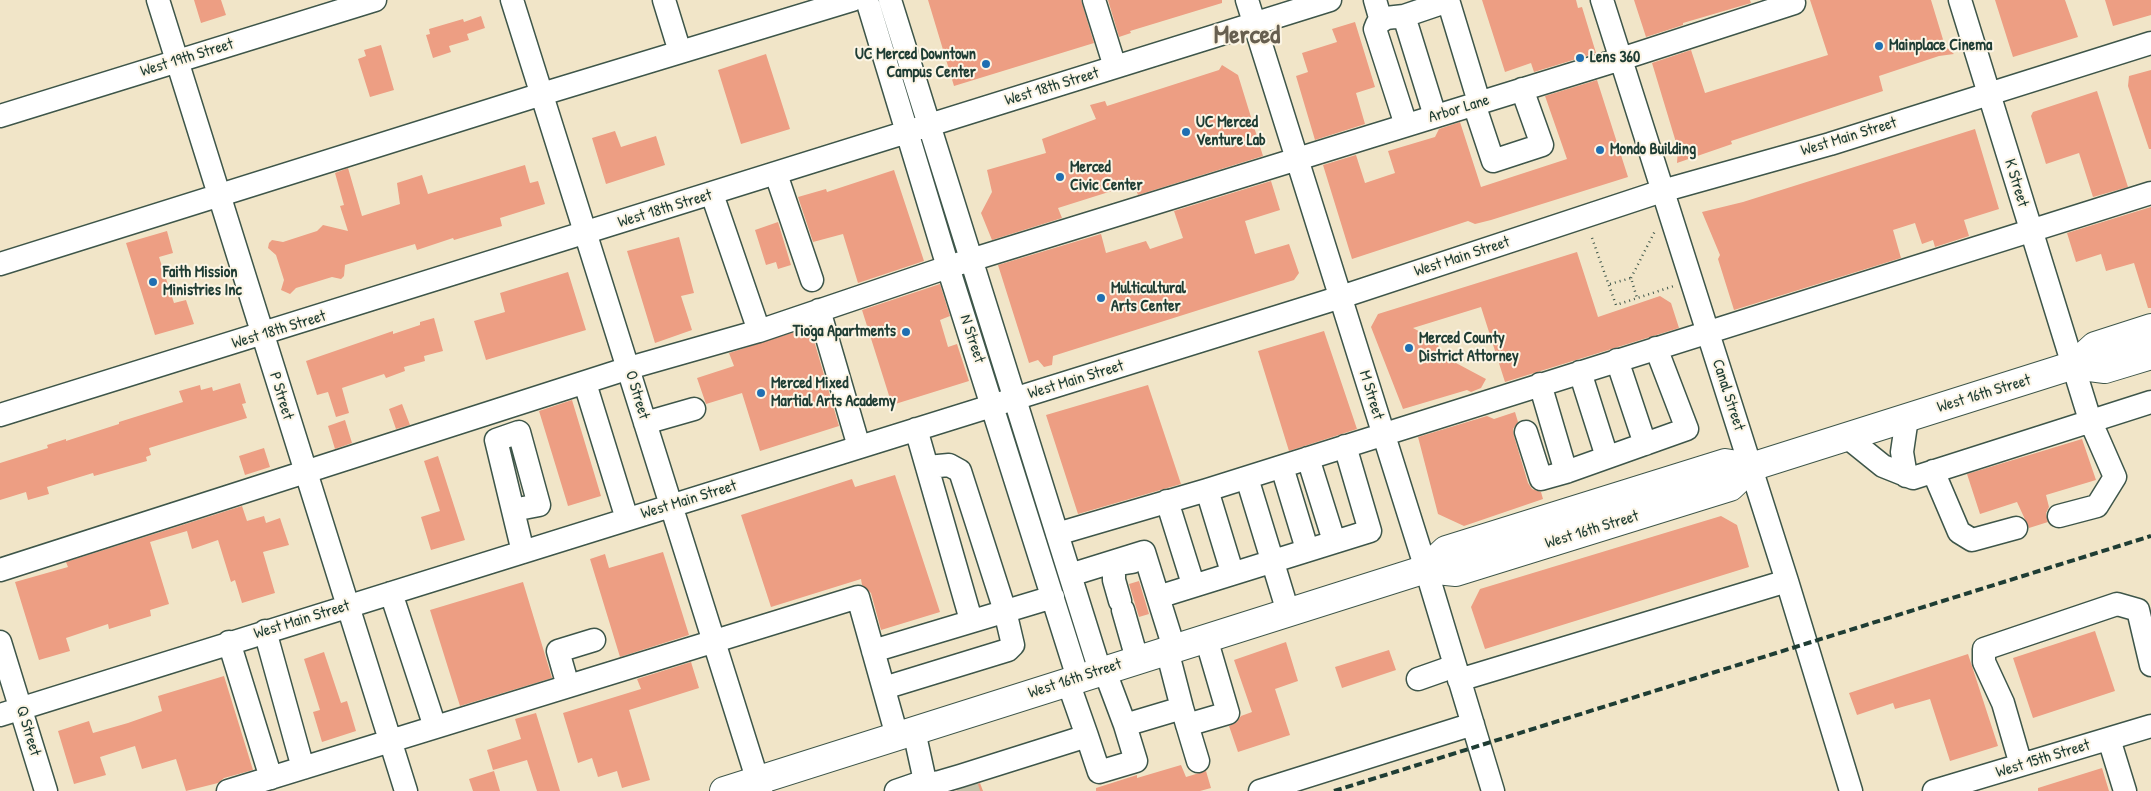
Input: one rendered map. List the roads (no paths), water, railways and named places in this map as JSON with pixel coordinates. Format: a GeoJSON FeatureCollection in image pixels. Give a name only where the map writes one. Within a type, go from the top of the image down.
{"type":"FeatureCollection","features":[{"type":"Feature","properties":{"kind":"main road","name":"West 16th Street"},"geometry":{"type":"LineString","coordinates":[[2074,365],[2094,346],[2151,328]]}},
{"type":"Feature","properties":{"kind":"main road","name":"West 16th Street"},"geometry":{"type":"LineString","coordinates":[[724,791],[760,786],[905,734],[1426,569],[1446,550],[1725,463],[1751,467],[2074,365],[2106,369],[2151,354]]}},
{"type":"Feature","properties":{"kind":"street","name":"P Street"},"geometry":{"type":"LineString","coordinates":[[158,0],[406,791]]}},
{"type":"Feature","properties":{"kind":"street","name":"West 19th Street"},"geometry":{"type":"LineString","coordinates":[[0,116],[375,0]]}},
{"type":"Feature","properties":{"kind":"street","name":"O Street"},"geometry":{"type":"LineString","coordinates":[[512,0],[760,786]]}},
{"type":"Feature","properties":{"kind":"street"},"geometry":{"type":"LineString","coordinates":[[664,0],[680,52]]}},
{"type":"Feature","properties":{"kind":"street"},"geometry":{"type":"LineString","coordinates":[[0,264],[542,94],[852,0]]}},
{"type":"Feature","properties":{"kind":"street","name":"N Street"},"geometry":{"type":"LineString","coordinates":[[868,0],[948,267],[1053,597],[1088,675]]}},
{"type":"Feature","properties":{"kind":"street","name":"N Street"},"geometry":{"type":"LineString","coordinates":[[890,0],[1070,575],[1088,675]]}},
{"type":"Feature","properties":{"kind":"street"},"geometry":{"type":"LineString","coordinates":[[1094,0],[1116,67]]}},
{"type":"Feature","properties":{"kind":"street","name":"M Street"},"geometry":{"type":"LineString","coordinates":[[1247,0],[1426,569],[1493,791]]}},
{"type":"Feature","properties":{"kind":"street","name":"West 18th Street"},"geometry":{"type":"LineString","coordinates":[[0,415],[262,335],[1330,0]]}},
{"type":"Feature","properties":{"kind":"street"},"geometry":{"type":"LineString","coordinates":[[1406,125],[1377,17],[1404,16],[1448,0],[1493,161],[1542,145],[1522,89]]}},
{"type":"Feature","properties":{"kind":"street","name":"Canal Street"},"geometry":{"type":"LineString","coordinates":[[1602,0],[1787,581],[1851,791]]}},
{"type":"Feature","properties":{"kind":"street","name":"Arbor Lane"},"geometry":{"type":"LineString","coordinates":[[0,570],[628,368],[759,331],[948,267],[1621,59],[1794,3],[1793,0]]}},
{"type":"Feature","properties":{"kind":"street","name":"K Street"},"geometry":{"type":"LineString","coordinates":[[1960,0],[2030,232],[2090,420],[2115,477],[2097,506],[2059,516]]}},
{"type":"Feature","properties":{"kind":"street"},"geometry":{"type":"LineString","coordinates":[[1404,16],[1435,116]]}},
{"type":"Feature","properties":{"kind":"street","name":"West Main Street"},"geometry":{"type":"LineString","coordinates":[[10,712],[1341,297],[1662,191],[1830,144],[2151,43]]}},
{"type":"Feature","properties":{"kind":"street"},"geometry":{"type":"LineString","coordinates":[[776,174],[812,280]]}},
{"type":"Feature","properties":{"kind":"street"},"geometry":{"type":"LineString","coordinates":[[1057,534],[1247,478],[1540,384],[2151,193]]}},
{"type":"Feature","properties":{"kind":"street"},"geometry":{"type":"LineString","coordinates":[[712,194],[759,331]]}},
{"type":"Feature","properties":{"kind":"street"},"geometry":{"type":"LineString","coordinates":[[819,310],[859,447]]}},
{"type":"Feature","properties":{"kind":"street"},"geometry":{"type":"LineString","coordinates":[[1526,432],[1541,479],[1687,429],[1656,348]]}},
{"type":"Feature","properties":{"kind":"street"},"geometry":{"type":"LineString","coordinates":[[1618,360],[1645,444]]}},
{"type":"Feature","properties":{"kind":"street"},"geometry":{"type":"LineString","coordinates":[[1580,372],[1607,457]]}},
{"type":"Feature","properties":{"kind":"street"},"geometry":{"type":"LineString","coordinates":[[1540,384],[1566,472]]}},
{"type":"Feature","properties":{"kind":"street"},"geometry":{"type":"LineString","coordinates":[[588,393],[627,519]]}},
{"type":"Feature","properties":{"kind":"street"},"geometry":{"type":"LineString","coordinates":[[1847,437],[1883,466],[1913,478],[2151,402]]}},
{"type":"Feature","properties":{"kind":"street"},"geometry":{"type":"LineString","coordinates":[[645,423],[694,409]]}},
{"type":"Feature","properties":{"kind":"street"},"geometry":{"type":"LineString","coordinates":[[1906,476],[1902,452],[1907,418]]}},
{"type":"Feature","properties":{"kind":"street"},"geometry":{"type":"LineString","coordinates":[[916,429],[971,620]]}},
{"type":"Feature","properties":{"kind":"street"},"geometry":{"type":"LineString","coordinates":[[1158,597],[1193,584],[1370,530],[1344,446]]}},
{"type":"Feature","properties":{"kind":"street"},"geometry":{"type":"LineString","coordinates":[[1308,458],[1334,541]]}},
{"type":"Feature","properties":{"kind":"street"},"geometry":{"type":"LineString","coordinates":[[884,688],[1008,650],[1013,645],[1005,611],[960,472],[949,465],[927,467]]}},
{"type":"Feature","properties":{"kind":"street"},"geometry":{"type":"LineString","coordinates":[[1282,466],[1307,549]]}},
{"type":"Feature","properties":{"kind":"street"},"geometry":{"type":"LineString","coordinates":[[1933,471],[1959,532],[1972,540],[2016,528]]}},
{"type":"Feature","properties":{"kind":"street"},"geometry":{"type":"LineString","coordinates":[[1247,478],[1288,612]]}},
{"type":"Feature","properties":{"kind":"street"},"geometry":{"type":"LineString","coordinates":[[1207,490],[1232,572]]}},
{"type":"Feature","properties":{"kind":"street"},"geometry":{"type":"LineString","coordinates":[[1167,502],[1193,584]]}},
{"type":"Feature","properties":{"kind":"street"},"geometry":{"type":"LineString","coordinates":[[513,510],[523,552]]}},
{"type":"Feature","properties":{"kind":"street"},"geometry":{"type":"LineString","coordinates":[[1070,575],[1144,552],[1165,620],[1185,716],[1198,762]]}},
{"type":"Feature","properties":{"kind":"street"},"geometry":{"type":"LineString","coordinates":[[1137,659],[1114,580],[1114,571],[1118,564],[1128,561],[1136,562],[1143,570],[1158,616],[1165,620]]}},
{"type":"Feature","properties":{"kind":"street"},"geometry":{"type":"LineString","coordinates":[[1418,679],[1457,673],[1787,581]]}},
{"type":"Feature","properties":{"kind":"street"},"geometry":{"type":"LineString","coordinates":[[391,593],[435,727]]}},
{"type":"Feature","properties":{"kind":"street"},"geometry":{"type":"LineString","coordinates":[[228,791],[858,597],[884,688],[905,734],[944,787]]}},
{"type":"Feature","properties":{"kind":"street"},"geometry":{"type":"LineString","coordinates":[[873,651],[971,620],[1053,597]]}},
{"type":"Feature","properties":{"kind":"street"},"geometry":{"type":"LineString","coordinates":[[2022,765],[2002,703],[1984,662],[1984,648],[2117,604],[2138,610],[2151,665]]}},
{"type":"Feature","properties":{"kind":"street"},"geometry":{"type":"LineString","coordinates":[[265,631],[303,768]]}},
{"type":"Feature","properties":{"kind":"street"},"geometry":{"type":"LineString","coordinates":[[1125,725],[1185,716],[1228,713],[1206,638]]}},
{"type":"Feature","properties":{"kind":"street"},"geometry":{"type":"LineString","coordinates":[[568,686],[558,651],[594,640]]}},
{"type":"Feature","properties":{"kind":"street","name":"Q Street"},"geometry":{"type":"LineString","coordinates":[[0,642],[10,712],[46,791]]}},
{"type":"Feature","properties":{"kind":"street"},"geometry":{"type":"LineString","coordinates":[[230,642],[271,778]]}},
{"type":"Feature","properties":{"kind":"street"},"geometry":{"type":"LineString","coordinates":[[1088,675],[1125,725],[1136,761],[1099,772],[1087,736],[1088,675]]}},
{"type":"Feature","properties":{"kind":"street"},"geometry":{"type":"LineString","coordinates":[[1260,791],[1473,724]]}},
{"type":"Feature","properties":{"kind":"street","name":"West 15th Street"},"geometry":{"type":"LineString","coordinates":[[1934,791],[2151,726]]}},
{"type":"Feature","properties":{"kind":"street"},"geometry":{"type":"LineString","coordinates":[[896,791],[944,787],[1000,764],[1087,736]]}},
{"type":"Feature","properties":{"kind":"street"},"geometry":{"type":"LineString","coordinates":[[2109,739],[2126,791]]}},
{"type":"Feature","properties":{"kind":"street"},"geometry":{"type":"LineString","coordinates":[[980,783],[986,781],[1000,764]]}},
{"type":"Feature","properties":{"kind":"tunnel"},"geometry":{"type":"LineString","coordinates":[[957,791],[980,783]]}},
{"type":"Feature","properties":{"kind":"railway"},"geometry":{"type":"LineString","coordinates":[[1334,791],[2151,536]]}},
{"type":"Feature","properties":{"kind":"place","name":"Mainplace Cinema"},"geometry":{"type":"Point","coordinates":[1879,46]}},
{"type":"Feature","properties":{"kind":"place","name":"Lens 360"},"geometry":{"type":"Point","coordinates":[1580,58]}},
{"type":"Feature","properties":{"kind":"place","name":"UC Merced Downtown Campus Center"},"geometry":{"type":"Point","coordinates":[986,64]}},
{"type":"Feature","properties":{"kind":"place","name":"UC Merced Venture Lab"},"geometry":{"type":"Point","coordinates":[1186,132]}},
{"type":"Feature","properties":{"kind":"place","name":"Mondo Building"},"geometry":{"type":"Point","coordinates":[1600,150]}},
{"type":"Feature","properties":{"kind":"place","name":"Merced Civic Center"},"geometry":{"type":"Point","coordinates":[1060,177]}},
{"type":"Feature","properties":{"kind":"place","name":"Faith Mission Ministries Inc"},"geometry":{"type":"Point","coordinates":[153,282]}},
{"type":"Feature","properties":{"kind":"place","name":"Multicultural Arts Center"},"geometry":{"type":"Point","coordinates":[1101,298]}},
{"type":"Feature","properties":{"kind":"place","name":"Tioga Apartments"},"geometry":{"type":"Point","coordinates":[906,332]}},
{"type":"Feature","properties":{"kind":"place","name":"Merced County District Attorney"},"geometry":{"type":"Point","coordinates":[1409,348]}},
{"type":"Feature","properties":{"kind":"place","name":"Merced Mixed Martial Arts Academy"},"geometry":{"type":"Point","coordinates":[761,393]}},
{"type":"Feature","properties":{"kind":"district","name":"Merced"},"geometry":{"type":"Point","coordinates":[1247,36]}}]}
